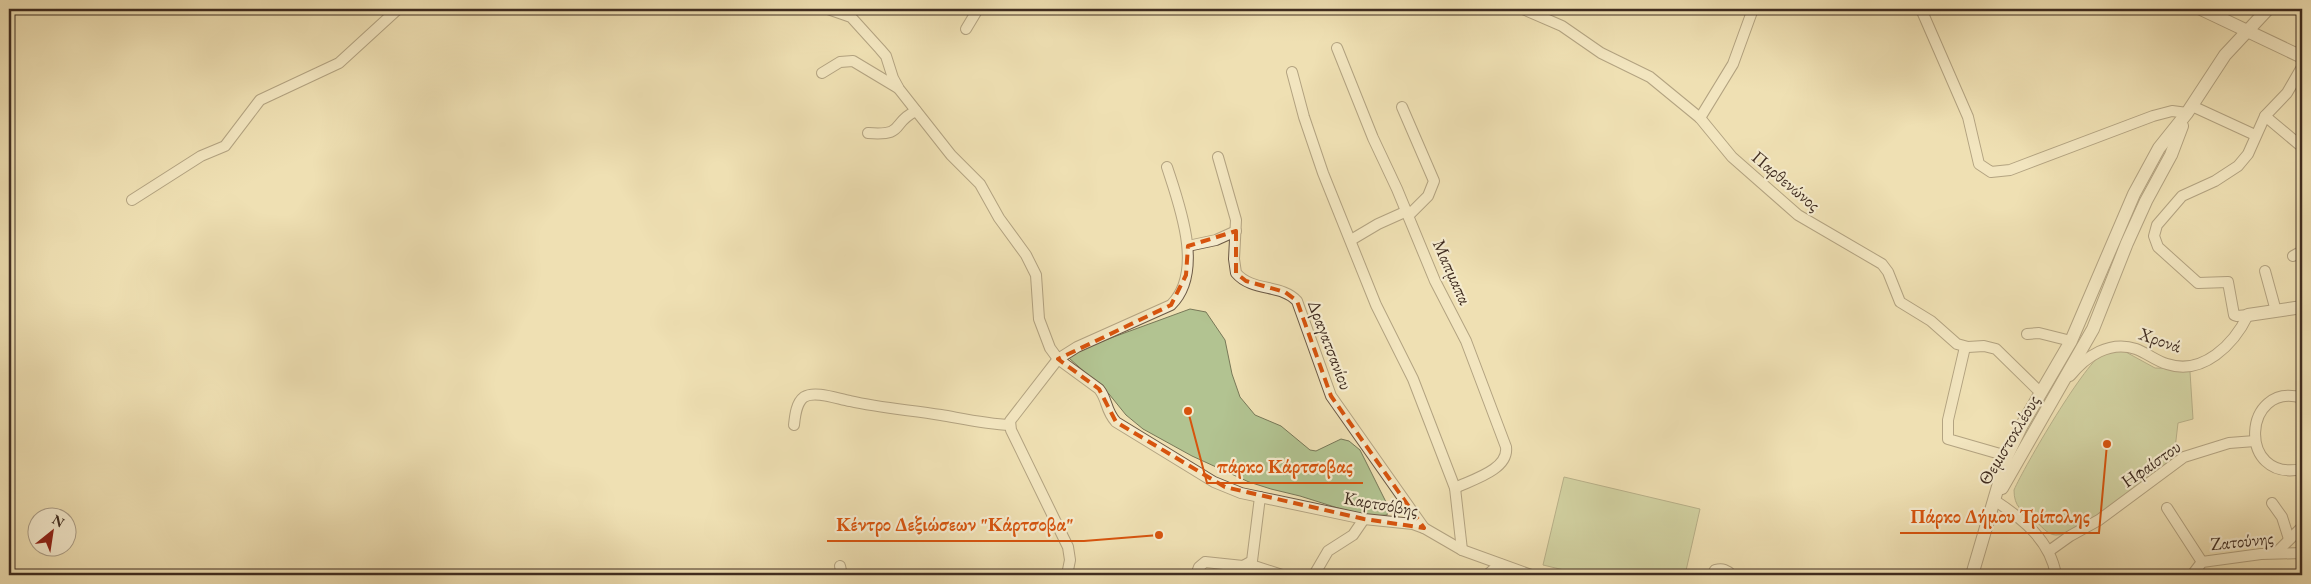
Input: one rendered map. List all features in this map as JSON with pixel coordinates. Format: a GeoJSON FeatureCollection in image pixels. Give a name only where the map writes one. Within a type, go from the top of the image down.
{"type":"FeatureCollection","features":[{"type":"Feature","properties":{"kind":"street"},"geometry":{"type":"LineString","coordinates":[[132,200],[191,162],[225,146],[260,100],[339,63],[398,9]]}},
{"type":"Feature","properties":{"kind":"street"},"geometry":{"type":"LineString","coordinates":[[828,9],[851,17],[880,48],[886,56],[893,78],[899,89],[951,155],[980,184],[999,218],[1026,255],[1036,275],[1037,300],[1042,329],[1050,348],[1058,359]]}},
{"type":"Feature","properties":{"kind":"street"},"geometry":{"type":"LineString","coordinates":[[966,29],[978,9]]}},
{"type":"Feature","properties":{"kind":"street","name":"Παρθενώνος"},"geometry":{"type":"LineString","coordinates":[[1523,9],[1566,29],[1601,53],[1647,75],[1700,118],[1732,157],[1798,215],[1810,224],[1840,238],[1882,264],[1888,272],[1900,302],[1930,321],[1951,340],[1965,346],[1984,346],[1996,349],[2041,393]]}},
{"type":"Feature","properties":{"kind":"street"},"geometry":{"type":"LineString","coordinates":[[1700,118],[1733,64],[1753,9]]}},
{"type":"Feature","properties":{"kind":"street"},"geometry":{"type":"LineString","coordinates":[[1922,9],[1928,28],[1968,118],[1979,164],[1985,170],[1999,173],[2010,170],[2153,116],[2172,111],[2189,109],[2255,135]]}},
{"type":"Feature","properties":{"kind":"street"},"geometry":{"type":"LineString","coordinates":[[2201,9],[2247,29],[2302,57]]}},
{"type":"Feature","properties":{"kind":"street","name":"Θεμιστοκλέους"},"geometry":{"type":"LineString","coordinates":[[1994,500],[2007,456],[2022,425],[2071,341],[2134,194],[2159,148],[2189,109],[2225,55],[2247,29],[2268,9]]}},
{"type":"Feature","properties":{"kind":"street","name":"Μαπμαπα"},"geometry":{"type":"LineString","coordinates":[[1337,48],[1372,138],[1408,213],[1436,281],[1466,341],[1506,447],[1506,454],[1498,466],[1456,488]]}},
{"type":"Feature","properties":{"kind":"street"},"geometry":{"type":"LineString","coordinates":[[822,73],[840,62],[853,61],[899,89]]}},
{"type":"Feature","properties":{"kind":"street"},"geometry":{"type":"LineString","coordinates":[[2302,67],[2287,93],[2265,116],[2248,154],[2232,171],[2188,193],[2175,203],[2157,225],[2154,239],[2163,253],[2198,283],[2228,282],[2234,315],[2236,316],[2302,307]]}},
{"type":"Feature","properties":{"kind":"street"},"geometry":{"type":"LineString","coordinates":[[1292,72],[1304,117],[1323,173],[1376,305],[1413,379],[1456,488],[1462,550]]}},
{"type":"Feature","properties":{"kind":"street"},"geometry":{"type":"LineString","coordinates":[[1351,240],[1378,224],[1408,213],[1428,196],[1434,181],[1402,107]]}},
{"type":"Feature","properties":{"kind":"street","name":"Θεμιστοκλέους"},"geometry":{"type":"LineString","coordinates":[[1994,500],[2060,389],[2093,329],[2127,243],[2146,201],[2171,155],[2189,109]]}},
{"type":"Feature","properties":{"kind":"street"},"geometry":{"type":"LineString","coordinates":[[868,133],[892,133],[898,128],[904,118],[916,111]]}},
{"type":"Feature","properties":{"kind":"street"},"geometry":{"type":"LineString","coordinates":[[2265,116],[2302,147]]}},
{"type":"Feature","properties":{"kind":"street","name":"Δραγατσανίου"},"geometry":{"type":"LineString","coordinates":[[1218,157],[1232,200],[1236,231],[1234,259],[1236,273],[1250,283],[1285,292],[1297,301],[1331,396],[1424,528]]}},
{"type":"Feature","properties":{"kind":"street"},"geometry":{"type":"LineString","coordinates":[[1067,575],[1070,560],[1068,547],[1010,425],[1012,416],[1058,359],[1078,347],[1171,305],[1179,294],[1186,275],[1188,246],[1167,166]]}},
{"type":"Feature","properties":{"kind":"street"},"geometry":{"type":"LineString","coordinates":[[1188,246],[1216,240],[1236,231]]}},
{"type":"Feature","properties":{"kind":"street"},"geometry":{"type":"LineString","coordinates":[[2293,256],[2302,251]]}},
{"type":"Feature","properties":{"kind":"street"},"geometry":{"type":"LineString","coordinates":[[2265,271],[2276,311]]}},
{"type":"Feature","properties":{"kind":"street","name":"Χρονά"},"geometry":{"type":"LineString","coordinates":[[2060,389],[2088,358],[2105,349],[2115,347],[2135,349],[2173,366],[2201,362],[2211,358],[2230,343],[2248,315]]}},
{"type":"Feature","properties":{"kind":"street"},"geometry":{"type":"LineString","coordinates":[[2027,334],[2039,333],[2071,341]]}},
{"type":"Feature","properties":{"kind":"street"},"geometry":{"type":"LineString","coordinates":[[1965,346],[1948,420],[1948,439],[2007,456]]}},
{"type":"Feature","properties":{"kind":"street","name":"Καρτσόβης"},"geometry":{"type":"LineString","coordinates":[[1058,359],[1099,389],[1103,396],[1106,411],[1124,428],[1214,482],[1241,493],[1364,519],[1413,524],[1424,528],[1462,550],[1519,573],[1531,575]]}},
{"type":"Feature","properties":{"kind":"street"},"geometry":{"type":"LineString","coordinates":[[794,425],[800,402],[803,398],[812,395],[832,397],[887,409],[943,415],[977,423],[1010,425]]}},
{"type":"Feature","properties":{"kind":"street"},"geometry":{"type":"LineString","coordinates":[[2302,398],[2289,396],[2278,398],[2269,403],[2256,420],[2254,430],[2258,451],[2273,466],[2283,470],[2302,469]]}},
{"type":"Feature","properties":{"kind":"street","name":"Ηφαίστου"},"geometry":{"type":"LineString","coordinates":[[2049,551],[2070,536],[2099,520],[2184,457],[2229,443],[2255,441]]}},
{"type":"Feature","properties":{"kind":"street"},"geometry":{"type":"LineString","coordinates":[[1248,564],[1254,554],[1260,497]]}},
{"type":"Feature","properties":{"kind":"street"},"geometry":{"type":"LineString","coordinates":[[1972,575],[1994,500],[2028,525],[2049,551],[2056,575]]}},
{"type":"Feature","properties":{"kind":"street"},"geometry":{"type":"LineString","coordinates":[[2272,503],[2282,516],[2289,539]]}},
{"type":"Feature","properties":{"kind":"street"},"geometry":{"type":"LineString","coordinates":[[2167,508],[2202,562]]}},
{"type":"Feature","properties":{"kind":"street"},"geometry":{"type":"LineString","coordinates":[[1314,575],[1328,551],[1352,535],[1364,519]]}},
{"type":"Feature","properties":{"kind":"street"},"geometry":{"type":"LineString","coordinates":[[2276,553],[2302,528]]}},
{"type":"Feature","properties":{"kind":"street","name":"Ζατούνης"},"geometry":{"type":"LineString","coordinates":[[2192,575],[2202,562],[2276,553],[2302,553]]}},
{"type":"Feature","properties":{"kind":"street"},"geometry":{"type":"LineString","coordinates":[[1196,575],[1199,567],[1205,562],[1243,566],[1248,564],[1282,575]]}},
{"type":"Feature","properties":{"kind":"street"},"geometry":{"type":"LineString","coordinates":[[1487,575],[1500,564]]}},
{"type":"Feature","properties":{"kind":"street"},"geometry":{"type":"LineString","coordinates":[[1712,575],[1715,570],[1724,569],[1732,575]]}},
{"type":"Feature","properties":{"kind":"highlighted area"},"geometry":{"type":"Polygon","coordinates":[[[1236,231],[1236,273],[1246,281],[1285,292],[1297,301],[1331,396],[1424,528],[1364,519],[1225,487],[1116,422],[1099,389],[1058,359],[1171,305],[1186,275],[1188,246],[1236,231]]]}},
{"type":"Feature","properties":{"kind":"green space"},"geometry":{"type":"Polygon","coordinates":[[[1190,309],[1206,312],[1225,340],[1232,374],[1240,397],[1255,415],[1281,426],[1310,450],[1316,451],[1341,439],[1349,441],[1360,450],[1389,508],[1387,515],[1372,516],[1271,489],[1249,482],[1192,456],[1143,429],[1126,415],[1109,394],[1069,358],[1078,350],[1190,309]]]}},
{"type":"Feature","properties":{"kind":"green space"},"geometry":{"type":"Polygon","coordinates":[[[2124,351],[2155,368],[2186,369],[2190,372],[2193,419],[2178,423],[2174,457],[2134,489],[2081,526],[2066,533],[2053,535],[2047,532],[2017,505],[2014,490],[2042,438],[2084,374],[2096,359],[2105,352],[2124,351]]]}},
{"type":"Feature","properties":{"kind":"green space"},"geometry":{"type":"Polygon","coordinates":[[[1564,477],[1700,509],[1685,575],[1585,575],[1543,565],[1564,477]]]}},
{"type":"Feature","properties":{"kind":"place","name":"πάρκο Κάρτσοβας"},"geometry":{"type":"Point","coordinates":[1188,411]}},
{"type":"Feature","properties":{"kind":"place","name":"Πάρκο Δήμου Τρίπολης"},"geometry":{"type":"Point","coordinates":[2107,444]}},
{"type":"Feature","properties":{"kind":"place","name":"Κέντρο Δεξιώσεων \"Κάρτσοβα\""},"geometry":{"type":"Point","coordinates":[1159,535]}}]}
